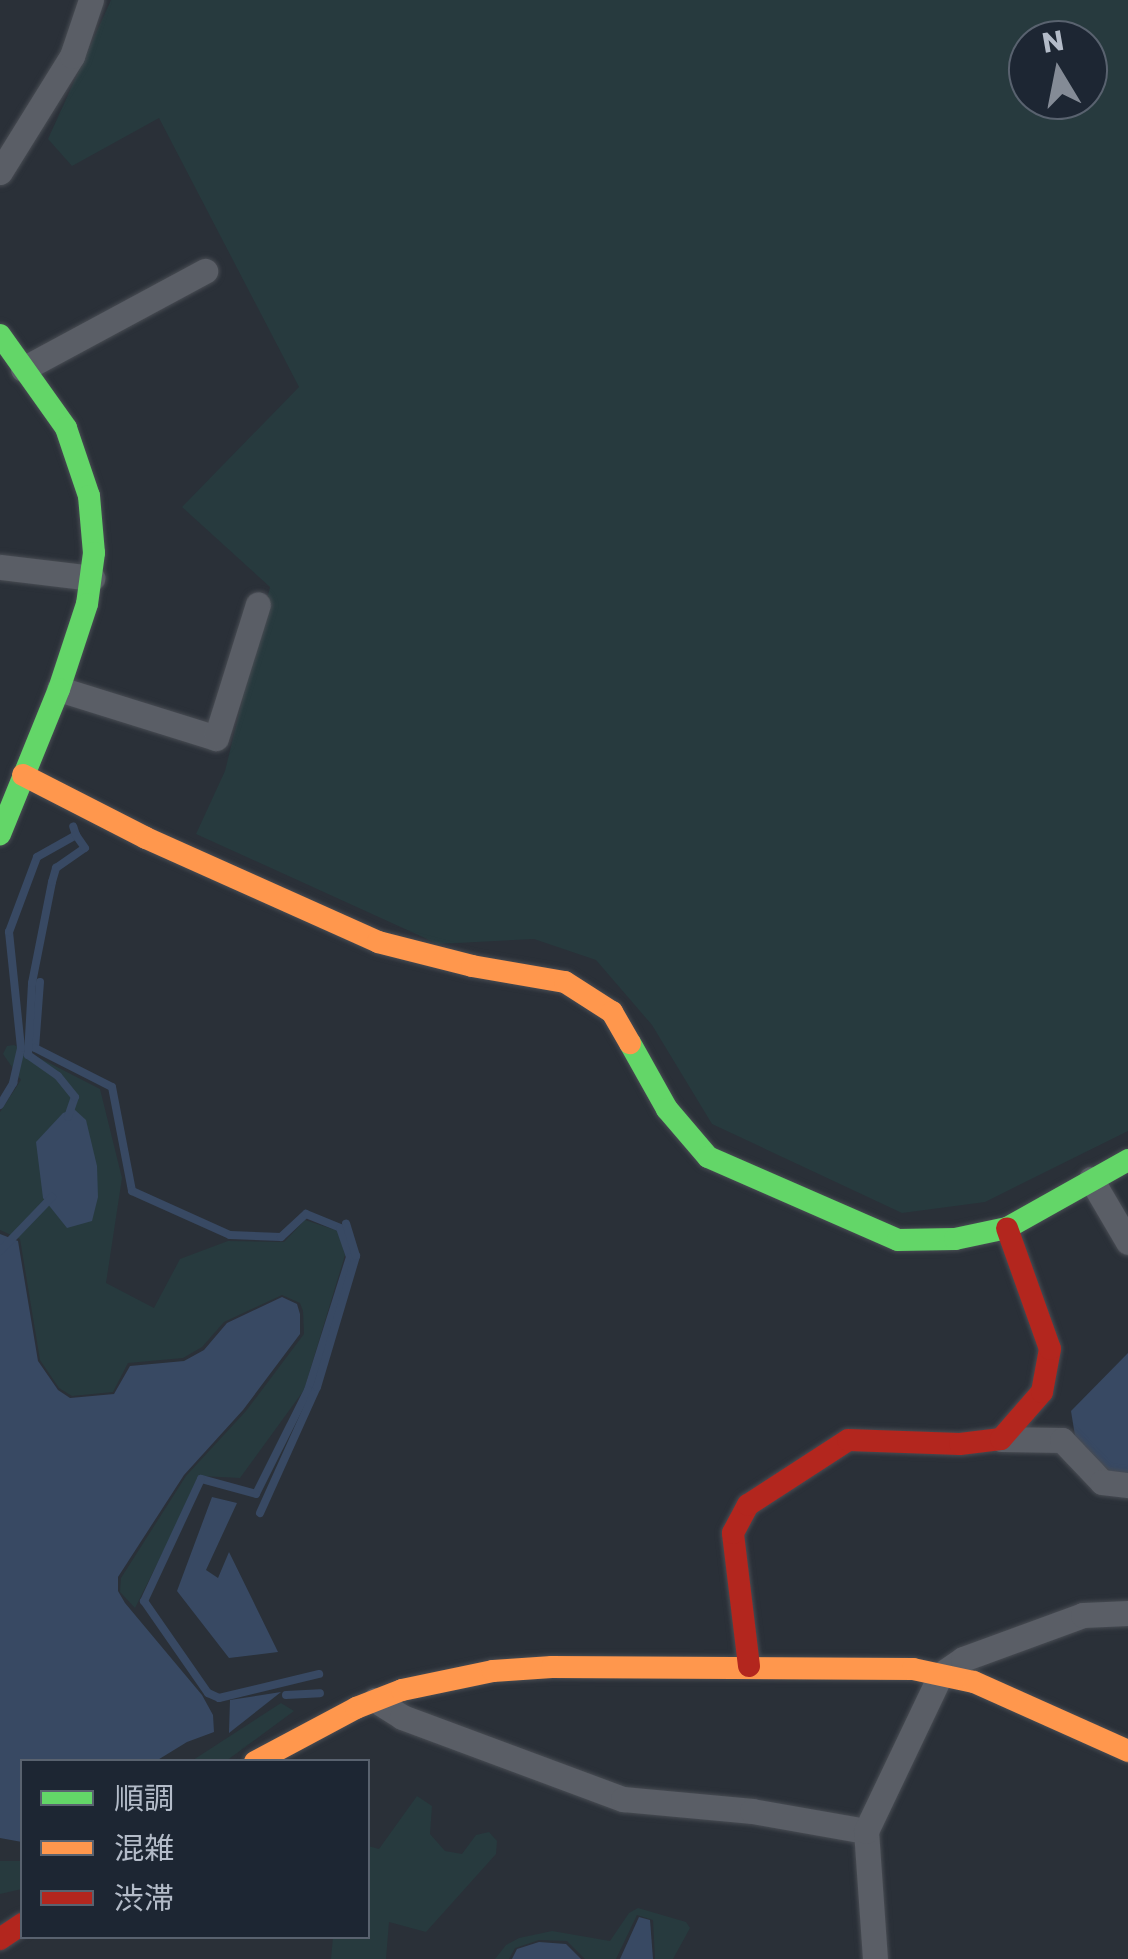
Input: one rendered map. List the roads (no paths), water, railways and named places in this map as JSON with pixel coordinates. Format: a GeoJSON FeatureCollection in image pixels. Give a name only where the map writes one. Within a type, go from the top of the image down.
{"type":"FeatureCollection","features":[{"type":"Feature","properties":{"kind":"street"},"geometry":{"type":"LineString","coordinates":[[0,172],[72,56],[92,0]]}},
{"type":"Feature","properties":{"kind":"street"},"geometry":{"type":"LineString","coordinates":[[0,834],[12,771],[59,689],[92,578],[93,525],[79,460],[66,428],[9,355],[205,271]]}},
{"type":"Feature","properties":{"kind":"street"},"geometry":{"type":"LineString","coordinates":[[0,566],[92,578]]}},
{"type":"Feature","properties":{"kind":"street"},"geometry":{"type":"LineString","coordinates":[[59,689],[216,738],[258,604]]}},
{"type":"Feature","properties":{"kind":"street"},"geometry":{"type":"LineString","coordinates":[[12,771],[146,838],[378,942],[472,966],[565,982],[612,1012],[667,1109],[708,1157],[772,1189],[898,1240],[954,1239],[1007,1228],[1128,1160]]}},
{"type":"Feature","properties":{"kind":"street"},"geometry":{"type":"LineString","coordinates":[[1090,1179],[1128,1242]]}},
{"type":"Feature","properties":{"kind":"street"},"geometry":{"type":"LineString","coordinates":[[1002,1439],[1042,1392],[1050,1349],[1007,1228]]}},
{"type":"Feature","properties":{"kind":"street"},"geometry":{"type":"LineString","coordinates":[[749,1666],[733,1533],[748,1505],[848,1440],[960,1444],[1002,1439],[1062,1440],[1102,1482],[1128,1485]]}},
{"type":"Feature","properties":{"kind":"street"},"geometry":{"type":"LineString","coordinates":[[875,1959],[866,1830],[941,1674],[964,1659],[1083,1615],[1128,1614]]}},
{"type":"Feature","properties":{"kind":"street"},"geometry":{"type":"LineString","coordinates":[[261,1759],[375,1700],[494,1671],[749,1666],[864,1665],[941,1674],[974,1682],[1128,1750]]}},
{"type":"Feature","properties":{"kind":"street"},"geometry":{"type":"LineString","coordinates":[[375,1700],[402,1717],[624,1799],[752,1810],[866,1830]]}},
{"type":"Feature","properties":{"kind":"street"},"geometry":{"type":"LineString","coordinates":[[8,1932],[8,1959]]}},
{"type":"Feature","properties":{"kind":"water"},"geometry":{"type":"Polygon","coordinates":[[[74,1109],[86,1120],[97,1166],[98,1197],[92,1221],[67,1228],[43,1198],[36,1142],[63,1113],[74,1109]]]}},
{"type":"Feature","properties":{"kind":"water"},"geometry":{"type":"Polygon","coordinates":[[[0,1234],[18,1241],[38,1361],[58,1390],[70,1398],[114,1394],[130,1366],[184,1361],[204,1350],[227,1323],[282,1297],[297,1304],[300,1334],[243,1410],[184,1475],[118,1577],[118,1591],[125,1603],[202,1695],[213,1715],[214,1732],[159,1759],[20,1759],[20,1842],[0,1838],[0,1234]]]}},
{"type":"Feature","properties":{"kind":"water"},"geometry":{"type":"Polygon","coordinates":[[[1128,1353],[1128,1476],[1111,1472],[1076,1442],[1071,1411],[1128,1353]]]}},
{"type":"Feature","properties":{"kind":"water"},"geometry":{"type":"Polygon","coordinates":[[[212,1497],[237,1503],[206,1570],[218,1578],[229,1552],[278,1652],[229,1658],[177,1591],[212,1497]]]}},
{"type":"Feature","properties":{"kind":"water"},"geometry":{"type":"Polygon","coordinates":[[[281,1692],[229,1733],[230,1700],[281,1692]]]}},
{"type":"Feature","properties":{"kind":"water"},"geometry":{"type":"Polygon","coordinates":[[[639,1917],[650,1920],[653,1959],[620,1959],[639,1917]]]}},
{"type":"Feature","properties":{"kind":"water"},"geometry":{"type":"Polygon","coordinates":[[[539,1942],[566,1944],[581,1959],[512,1959],[517,1949],[539,1942]]]}},
{"type":"Feature","properties":{"kind":"waterway"},"geometry":{"type":"LineString","coordinates":[[0,1105],[13,1083],[21,1048],[9,932],[37,857],[76,835],[73,826]]}},
{"type":"Feature","properties":{"kind":"waterway"},"geometry":{"type":"LineString","coordinates":[[68,1117],[75,1097],[58,1076],[28,1055],[32,983],[52,882],[56,868],[85,848],[76,835]]}},
{"type":"Feature","properties":{"kind":"waterway"},"geometry":{"type":"LineString","coordinates":[[40,982],[35,1048],[112,1087],[132,1191],[230,1235],[281,1237],[306,1214],[340,1228],[350,1257],[308,1390],[256,1494],[201,1479],[144,1601],[208,1693],[219,1698],[319,1674]]}},
{"type":"Feature","properties":{"kind":"waterway"},"geometry":{"type":"LineString","coordinates":[[0,1251],[52,1197]]}},
{"type":"Feature","properties":{"kind":"waterway"},"geometry":{"type":"LineString","coordinates":[[260,1513],[317,1387],[356,1256],[346,1224]]}},
{"type":"Feature","properties":{"kind":"waterway"},"geometry":{"type":"LineString","coordinates":[[286,1695],[320,1693]]}}]}
